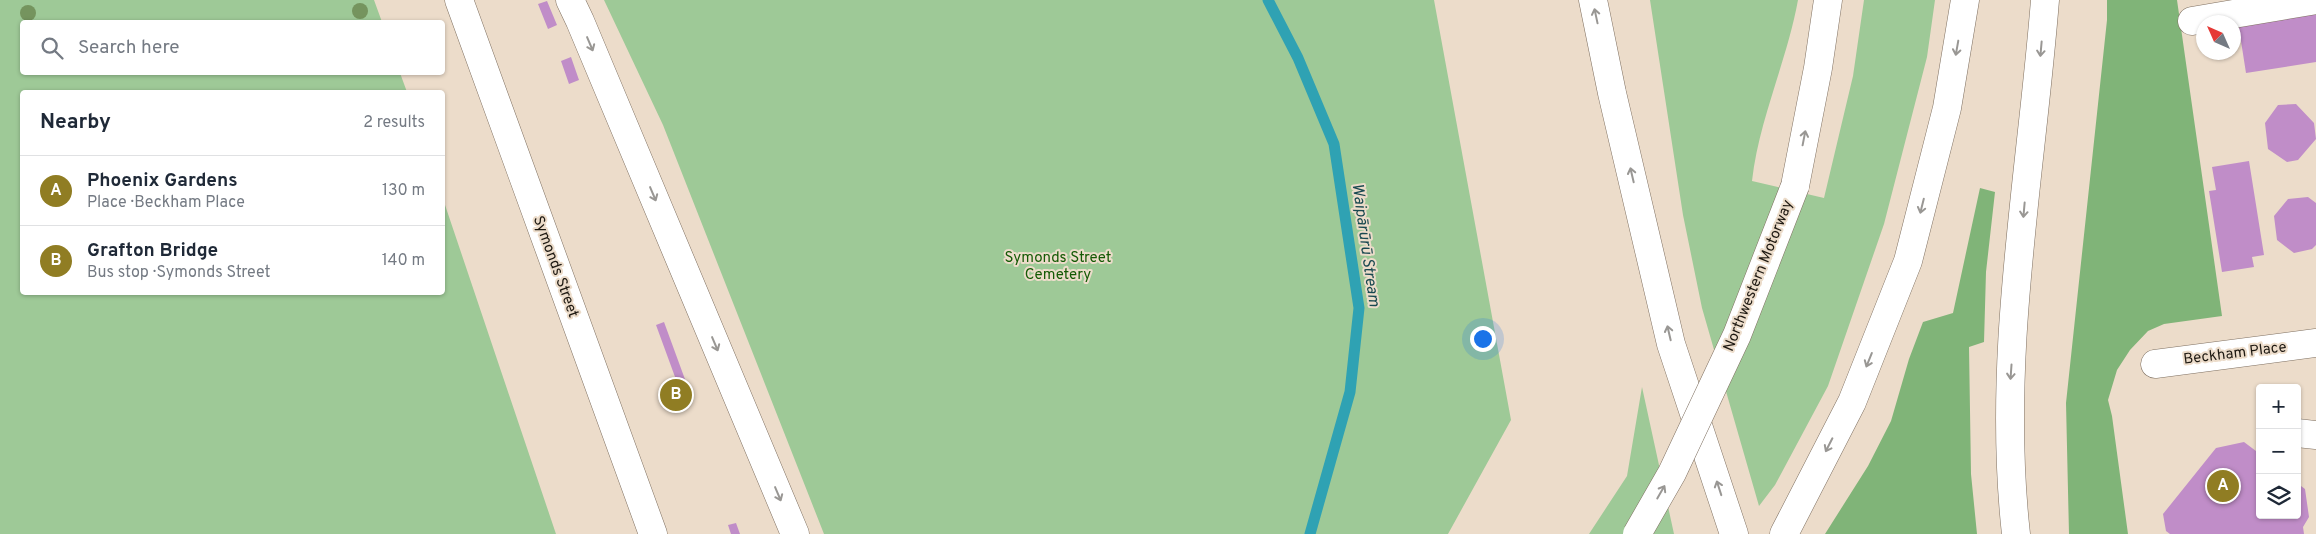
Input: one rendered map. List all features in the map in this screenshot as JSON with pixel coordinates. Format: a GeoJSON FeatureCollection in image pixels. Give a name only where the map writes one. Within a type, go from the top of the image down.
{"type":"FeatureCollection","features":[{"type":"Feature","properties":{"kind":"main road","name":"Symonds Street"},"geometry":{"type":"LineString","coordinates":[[459,0],[653,534]]}},
{"type":"Feature","properties":{"kind":"main road"},"geometry":{"type":"LineString","coordinates":[[570,0],[795,534]]}},
{"type":"Feature","properties":{"kind":"main road"},"geometry":{"type":"LineString","coordinates":[[1593,0],[1612,93],[1671,344],[1734,534]]}},
{"type":"Feature","properties":{"kind":"main road","name":"Northwestern Motorway"},"geometry":{"type":"LineString","coordinates":[[1637,534],[1672,474],[1737,335],[1795,186],[1818,68],[1828,0]]}},
{"type":"Feature","properties":{"kind":"main road"},"geometry":{"type":"LineString","coordinates":[[1784,534],[1852,402],[1908,261],[1947,108],[1966,0]]}},
{"type":"Feature","properties":{"kind":"main road"},"geometry":{"type":"LineString","coordinates":[[2016,534],[2009,405],[2017,279],[2045,0]]}},
{"type":"Feature","properties":{"kind":"main road"},"geometry":{"type":"LineString","coordinates":[[2192,21],[2316,0]]}},
{"type":"Feature","properties":{"kind":"main road","name":"Beckham Place"},"geometry":{"type":"LineString","coordinates":[[2155,364],[2316,343]]}},
{"type":"Feature","properties":{"kind":"main road"},"geometry":{"type":"LineString","coordinates":[[2301,433],[2316,435]]}},
{"type":"Feature","properties":{"kind":"green space"},"geometry":{"type":"Polygon","coordinates":[[[0,0],[374,0],[381,20],[20,20],[20,75],[401,75],[406,90],[20,90],[20,295],[445,295],[445,205],[556,534],[0,534],[0,0]]]}},
{"type":"Feature","properties":{"kind":"green space","name":"Symonds Street Cemetery"},"geometry":{"type":"Polygon","coordinates":[[[604,0],[1434,0],[1511,420],[1448,534],[824,534],[663,125],[604,0]]]}},
{"type":"Feature","properties":{"kind":"green space"},"geometry":{"type":"Polygon","coordinates":[[[1650,0],[1798,0],[1761,135],[1752,181],[1824,198],[1853,76],[1864,0],[1935,0],[1927,57],[1884,224],[1828,386],[1775,485],[1759,506],[1702,308],[1683,215],[1650,0]]]}},
{"type":"Feature","properties":{"kind":"green space"},"geometry":{"type":"Polygon","coordinates":[[[2107,0],[2177,0],[2222,316],[2164,324],[2148,331],[2130,350],[2117,370],[2108,400],[2112,416],[2128,534],[2069,534],[2066,403],[2107,20],[2107,0]]]}},
{"type":"Feature","properties":{"kind":"green space"},"geometry":{"type":"Polygon","coordinates":[[[1980,188],[1995,192],[1986,272],[1984,342],[1969,347],[1971,474],[1977,534],[1825,534],[1868,466],[1891,421],[1909,359],[1923,322],[1953,313],[1980,188]]]}},
{"type":"Feature","properties":{"kind":"green space"},"geometry":{"type":"Polygon","coordinates":[[[1642,387],[1674,534],[1589,534],[1627,476],[1642,387]]]}},
{"type":"Feature","properties":{"kind":"building"},"geometry":{"type":"Polygon","coordinates":[[[547,1],[557,25],[548,29],[538,4],[547,1]]]}},
{"type":"Feature","properties":{"kind":"building"},"geometry":{"type":"Polygon","coordinates":[[[2316,10],[2316,62],[2246,73],[2241,41],[2241,22],[2316,10]]]}},
{"type":"Feature","properties":{"kind":"building"},"geometry":{"type":"Polygon","coordinates":[[[571,57],[579,80],[569,84],[561,61],[571,57]]]}},
{"type":"Feature","properties":{"kind":"building"},"geometry":{"type":"Polygon","coordinates":[[[2296,104],[2314,123],[2316,139],[2298,160],[2287,162],[2268,149],[2265,123],[2278,105],[2296,104]]]}},
{"type":"Feature","properties":{"kind":"building"},"geometry":{"type":"Polygon","coordinates":[[[2249,161],[2264,255],[2252,257],[2254,267],[2222,272],[2209,191],[2216,190],[2212,167],[2249,161]]]}},
{"type":"Feature","properties":{"kind":"building"},"geometry":{"type":"Polygon","coordinates":[[[2308,197],[2316,203],[2316,245],[2312,249],[2294,253],[2277,240],[2274,216],[2288,199],[2308,197]]]}},
{"type":"Feature","properties":{"kind":"building"},"geometry":{"type":"Polygon","coordinates":[[[664,322],[690,393],[682,396],[656,325],[664,322]]]}},
{"type":"Feature","properties":{"kind":"building"},"geometry":{"type":"Polygon","coordinates":[[[2244,442],[2256,451],[2256,519],[2301,519],[2301,486],[2305,489],[2309,517],[2303,527],[2304,534],[2170,534],[2166,531],[2163,514],[2216,448],[2244,442]]]}},
{"type":"Feature","properties":{"kind":"building"},"geometry":{"type":"Polygon","coordinates":[[[736,523],[740,534],[731,534],[728,525],[736,523]]]}},
{"type":"Feature","properties":{"kind":"waterway","name":"Waipārūrū Stream"},"geometry":{"type":"LineString","coordinates":[[1268,0],[1298,58],[1334,144],[1359,308],[1350,392],[1310,534]]}},
{"type":"Feature","properties":{"kind":"place","name":"Grafton Bridge"},"geometry":{"type":"Point","coordinates":[676,395]}},
{"type":"Feature","properties":{"kind":"place","name":"Phoenix Gardens"},"geometry":{"type":"Point","coordinates":[2223,486]}}]}
